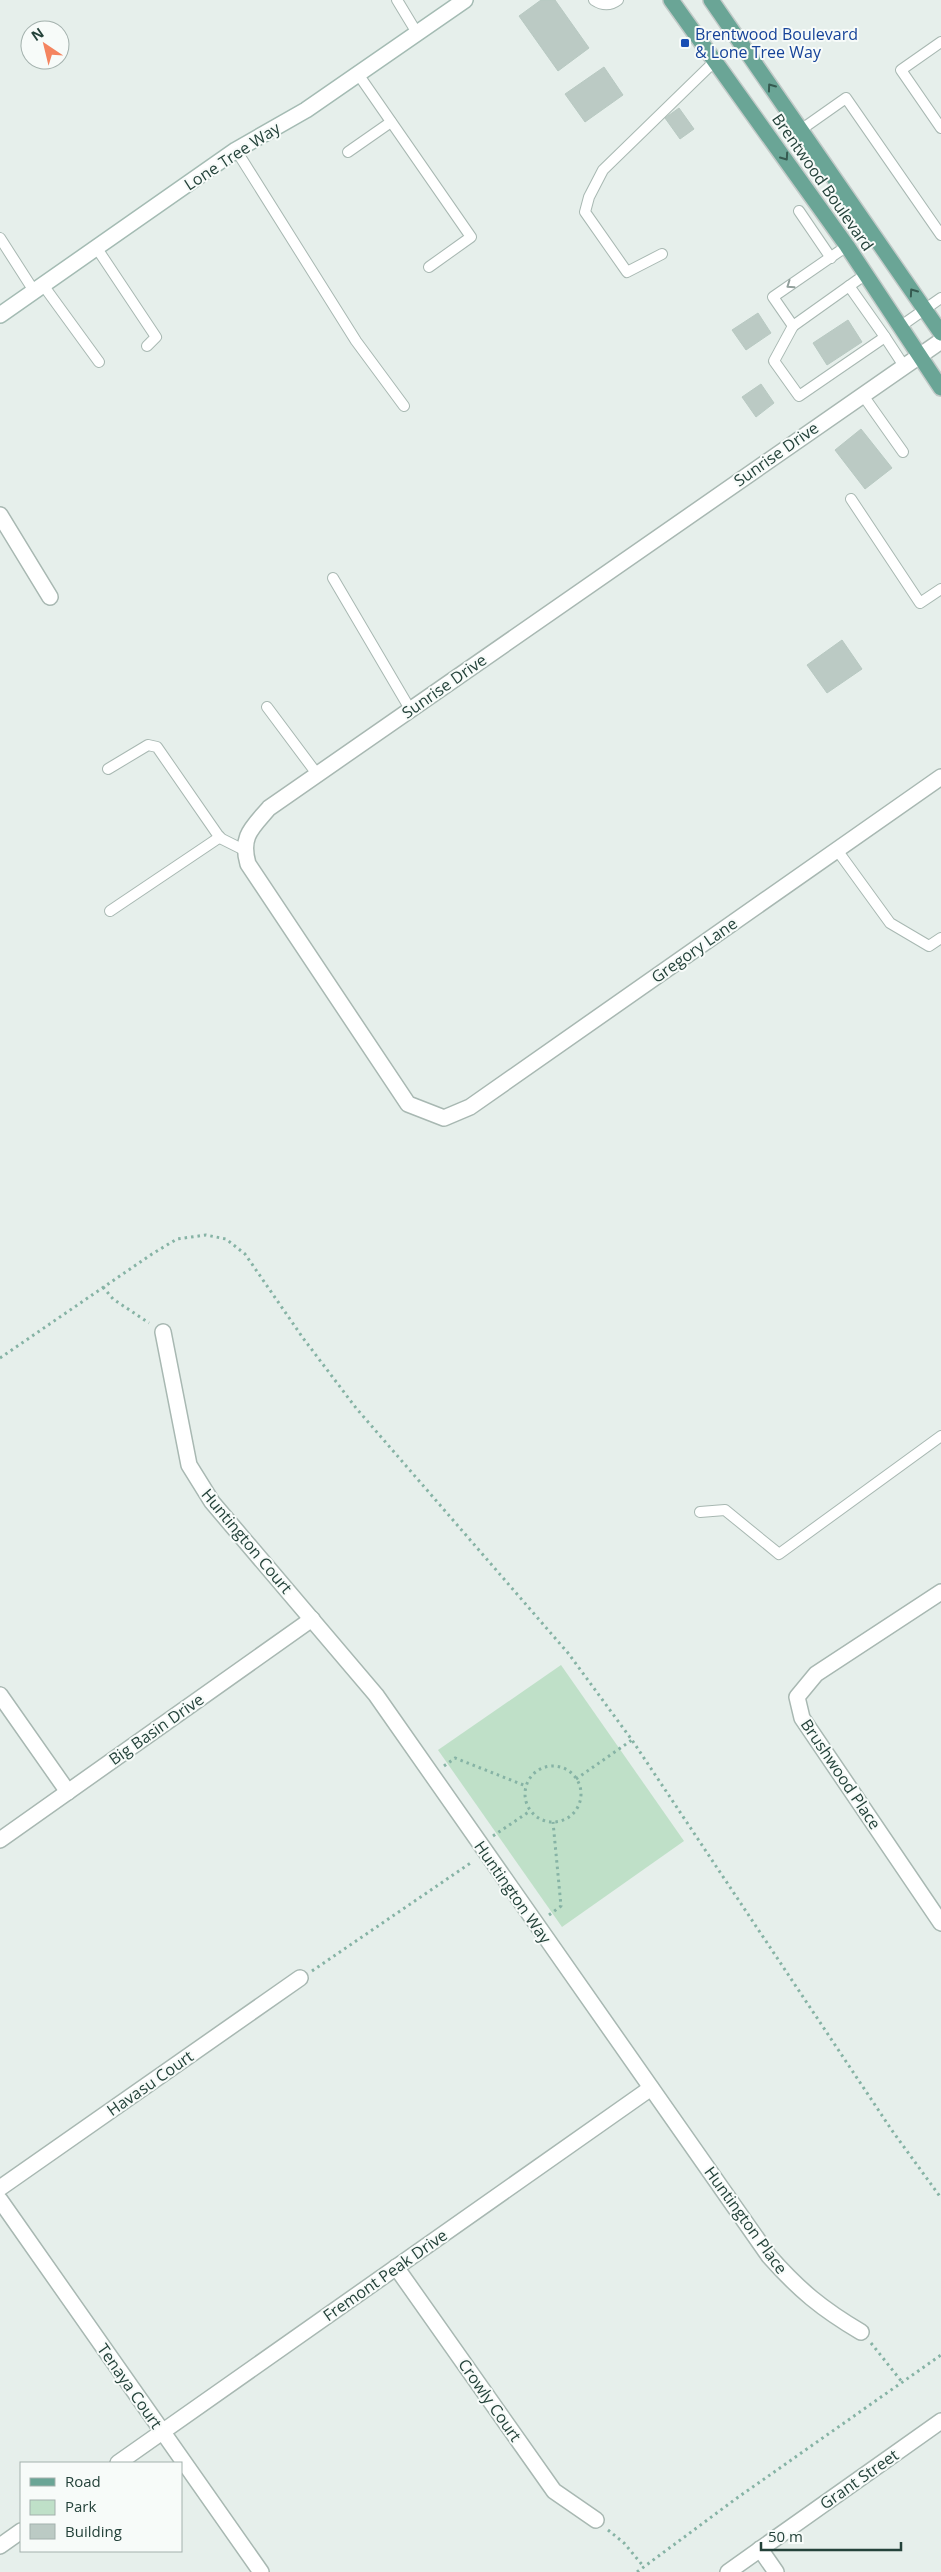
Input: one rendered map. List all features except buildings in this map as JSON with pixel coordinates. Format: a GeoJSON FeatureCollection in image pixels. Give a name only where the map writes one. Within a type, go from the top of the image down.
{"type":"FeatureCollection","features":[{"type":"Feature","properties":{"kind":"main road","name":"Brentwood Boulevard"},"geometry":{"type":"LineString","coordinates":[[671,0],[847,246],[941,388]]}},
{"type":"Feature","properties":{"kind":"main road","name":"Brentwood Boulevard"},"geometry":{"type":"LineString","coordinates":[[711,0],[802,129],[941,333]]}},
{"type":"Feature","properties":{"kind":"street","name":"Lone Tree Way"},"geometry":{"type":"LineString","coordinates":[[0,315],[236,150],[306,110],[465,0]]}},
{"type":"Feature","properties":{"kind":"street","name":"Sunrise Drive"},"geometry":{"type":"LineString","coordinates":[[244,850],[247,834],[269,808],[862,394],[941,341]]}},
{"type":"Feature","properties":{"kind":"street"},"geometry":{"type":"LineString","coordinates":[[0,515],[50,597]]}},
{"type":"Feature","properties":{"kind":"street","name":"Gregory Lane"},"geometry":{"type":"LineString","coordinates":[[244,850],[248,864],[408,1104],[444,1118],[470,1107],[837,850],[939,782]]}},
{"type":"Feature","properties":{"kind":"street","name":"Huntington Court"},"geometry":{"type":"LineString","coordinates":[[163,1332],[189,1465],[212,1502],[376,1695]]}},
{"type":"Feature","properties":{"kind":"street","name":"Brushwood Place"},"geometry":{"type":"LineString","coordinates":[[941,1592],[816,1674],[797,1697],[802,1718],[941,1923]]}},
{"type":"Feature","properties":{"kind":"street","name":"Big Basin Drive"},"geometry":{"type":"LineString","coordinates":[[0,1840],[312,1619]]}},
{"type":"Feature","properties":{"kind":"street"},"geometry":{"type":"LineString","coordinates":[[0,1695],[68,1792]]}},
{"type":"Feature","properties":{"kind":"street","name":"Huntington Way"},"geometry":{"type":"LineString","coordinates":[[376,1695],[651,2088]]}},
{"type":"Feature","properties":{"kind":"street","name":"Havasu Court"},"geometry":{"type":"LineString","coordinates":[[0,2188],[300,1978]]}},
{"type":"Feature","properties":{"kind":"street","name":"Fremont Peak Drive"},"geometry":{"type":"LineString","coordinates":[[119,2462],[651,2088]]}},
{"type":"Feature","properties":{"kind":"street","name":"Huntington Place"},"geometry":{"type":"LineString","coordinates":[[651,2088],[770,2256],[797,2288],[828,2312],[861,2332]]}},
{"type":"Feature","properties":{"kind":"street","name":"Tenaya Court"},"geometry":{"type":"LineString","coordinates":[[0,2200],[260,2572]]}},
{"type":"Feature","properties":{"kind":"street","name":"Crowly Court"},"geometry":{"type":"LineString","coordinates":[[396,2267],[554,2491],[596,2520]]}},
{"type":"Feature","properties":{"kind":"street","name":"Grant Street"},"geometry":{"type":"LineString","coordinates":[[728,2572],[941,2421]]}},
{"type":"Feature","properties":{"kind":"street"},"geometry":{"type":"LineString","coordinates":[[0,2546],[20,2532]]}},
{"type":"Feature","properties":{"kind":"street"},"geometry":{"type":"LineString","coordinates":[[760,2549],[776,2572]]}},
{"type":"Feature","properties":{"kind":"lane"},"geometry":{"type":"LineString","coordinates":[[397,0],[417,33]]}},
{"type":"Feature","properties":{"kind":"lane"},"geometry":{"type":"LineString","coordinates":[[594,0],[601,4],[611,5],[618,0]]}},
{"type":"Feature","properties":{"kind":"lane"},"geometry":{"type":"LineString","coordinates":[[941,42],[901,70],[941,128]]}},
{"type":"Feature","properties":{"kind":"lane"},"geometry":{"type":"LineString","coordinates":[[662,254],[627,272],[585,212],[589,197],[603,170],[715,61]]}},
{"type":"Feature","properties":{"kind":"lane"},"geometry":{"type":"LineString","coordinates":[[358,74],[471,237],[429,266]]}},
{"type":"Feature","properties":{"kind":"lane"},"geometry":{"type":"LineString","coordinates":[[802,129],[846,98],[941,235]]}},
{"type":"Feature","properties":{"kind":"lane"},"geometry":{"type":"LineString","coordinates":[[348,152],[391,122]]}},
{"type":"Feature","properties":{"kind":"lane"},"geometry":{"type":"LineString","coordinates":[[236,150],[356,340],[404,406]]}},
{"type":"Feature","properties":{"kind":"lane"},"geometry":{"type":"LineString","coordinates":[[800,211],[830,258]]}},
{"type":"Feature","properties":{"kind":"lane"},"geometry":{"type":"LineString","coordinates":[[0,238],[98,362]]}},
{"type":"Feature","properties":{"kind":"lane"},"geometry":{"type":"LineString","coordinates":[[792,326],[773,297],[847,246]]}},
{"type":"Feature","properties":{"kind":"lane"},"geometry":{"type":"LineString","coordinates":[[96,247],[156,337],[146,346]]}},
{"type":"Feature","properties":{"kind":"lane"},"geometry":{"type":"LineString","coordinates":[[866,274],[792,326],[774,361],[799,396],[885,337]]}},
{"type":"Feature","properties":{"kind":"lane"},"geometry":{"type":"LineString","coordinates":[[849,286],[904,366]]}},
{"type":"Feature","properties":{"kind":"lane"},"geometry":{"type":"LineString","coordinates":[[901,326],[941,298]]}},
{"type":"Feature","properties":{"kind":"lane"},"geometry":{"type":"LineString","coordinates":[[862,394],[903,452]]}},
{"type":"Feature","properties":{"kind":"lane"},"geometry":{"type":"LineString","coordinates":[[851,499],[920,603],[941,589]]}},
{"type":"Feature","properties":{"kind":"lane"},"geometry":{"type":"LineString","coordinates":[[333,578],[410,709]]}},
{"type":"Feature","properties":{"kind":"lane"},"geometry":{"type":"LineString","coordinates":[[267,707],[317,774]]}},
{"type":"Feature","properties":{"kind":"lane"},"geometry":{"type":"LineString","coordinates":[[108,769],[148,745],[157,747],[220,837],[244,850]]}},
{"type":"Feature","properties":{"kind":"lane"},"geometry":{"type":"LineString","coordinates":[[110,911],[220,837]]}},
{"type":"Feature","properties":{"kind":"lane"},"geometry":{"type":"LineString","coordinates":[[837,850],[890,923],[929,946],[941,938]]}},
{"type":"Feature","properties":{"kind":"lane"},"geometry":{"type":"LineString","coordinates":[[700,1512],[724,1510],[779,1554],[941,1436]]}},
{"type":"Feature","properties":{"kind":"path"},"geometry":{"type":"LineString","coordinates":[[0,1358],[177,1239],[206,1235],[226,1239],[245,1254],[303,1338],[356,1408],[568,1653],[632,1740],[891,2129],[941,2198]]}},
{"type":"Feature","properties":{"kind":"path"},"geometry":{"type":"LineString","coordinates":[[103,1287],[113,1299],[163,1332]]}},
{"type":"Feature","properties":{"kind":"path"},"geometry":{"type":"LineString","coordinates":[[576,1779],[632,1740]]}},
{"type":"Feature","properties":{"kind":"path"},"geometry":{"type":"LineString","coordinates":[[432,1775],[455,1758],[526,1786]]}},
{"type":"Feature","properties":{"kind":"path"},"geometry":{"type":"LineString","coordinates":[[546,1767],[558,1767],[568,1771],[576,1779],[580,1794],[576,1810],[569,1818],[553,1822],[538,1819],[530,1811],[525,1801],[526,1786],[536,1771],[546,1767]]}},
{"type":"Feature","properties":{"kind":"path"},"geometry":{"type":"LineString","coordinates":[[300,1978],[330,1961],[472,1862],[481,1845],[530,1811]]}},
{"type":"Feature","properties":{"kind":"path"},"geometry":{"type":"LineString","coordinates":[[536,1924],[561,1906],[553,1822]]}},
{"type":"Feature","properties":{"kind":"path"},"geometry":{"type":"LineString","coordinates":[[861,2332],[902,2382]]}},
{"type":"Feature","properties":{"kind":"path"},"geometry":{"type":"LineString","coordinates":[[637,2572],[737,2498],[941,2355]]}},
{"type":"Feature","properties":{"kind":"path"},"geometry":{"type":"LineString","coordinates":[[596,2520],[624,2543],[644,2567]]}},
{"type":"Feature","properties":{"kind":"green space"},"geometry":{"type":"Polygon","coordinates":[[[561,1665],[684,1841],[562,1927],[438,1750],[561,1665]]]}},
{"type":"Feature","properties":{"kind":"place","name":"Brentwood Boulevard & Lone Tree Way"},"geometry":{"type":"Point","coordinates":[685,43]}}]}
